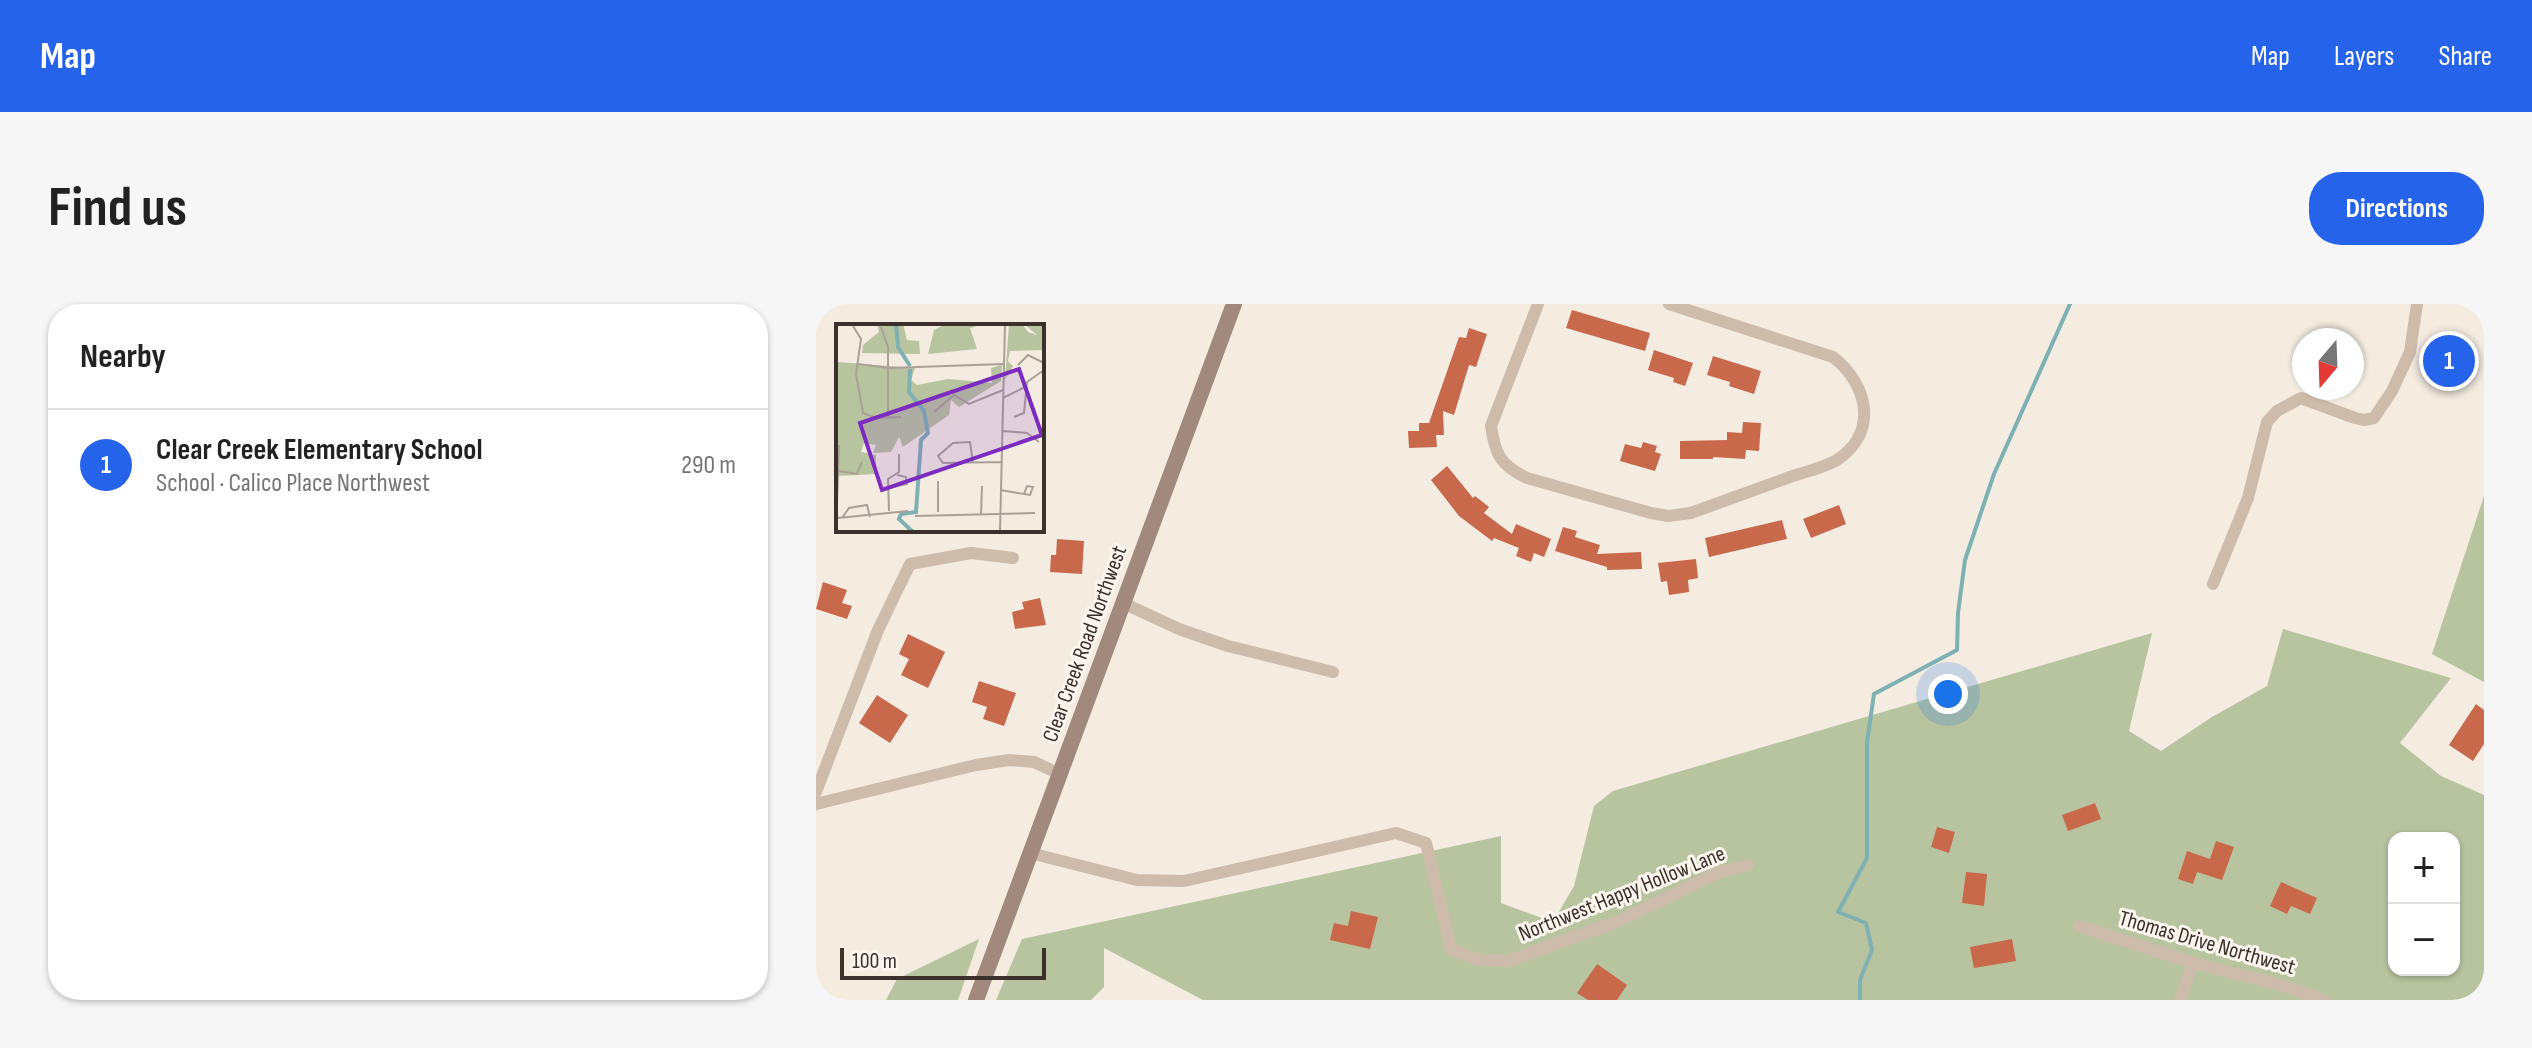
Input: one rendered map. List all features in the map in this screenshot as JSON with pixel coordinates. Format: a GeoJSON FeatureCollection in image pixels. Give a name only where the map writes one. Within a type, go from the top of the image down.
{"type":"FeatureCollection","features":[{"type":"Feature","properties":{"kind":"main road","name":"Clear Creek Road Northwest"},"geometry":{"type":"LineString","coordinates":[[976,1000],[1234,304]]}},
{"type":"Feature","properties":{"kind":"street"},"geometry":{"type":"LineString","coordinates":[[1538,304],[1491,426],[1494,446],[1508,469],[1527,478],[1668,516],[1691,513],[1833,462],[1856,441],[1865,407],[1861,391],[1849,370],[1833,357],[1669,304]]}},
{"type":"Feature","properties":{"kind":"street"},"geometry":{"type":"LineString","coordinates":[[2213,584],[2248,498],[2270,418],[2301,398],[2355,418],[2374,418],[2392,391],[2410,352],[2417,304]]}},
{"type":"Feature","properties":{"kind":"street"},"geometry":{"type":"LineString","coordinates":[[816,792],[878,630],[910,564],[971,553],[1013,558]]}},
{"type":"Feature","properties":{"kind":"street"},"geometry":{"type":"LineString","coordinates":[[1123,603],[1179,629],[1228,646],[1333,672]]}},
{"type":"Feature","properties":{"kind":"street"},"geometry":{"type":"LineString","coordinates":[[816,804],[976,765],[1009,760],[1034,762],[1060,774]]}},
{"type":"Feature","properties":{"kind":"street","name":"Northwest Happy Hollow Lane"},"geometry":{"type":"LineString","coordinates":[[1030,853],[1137,880],[1184,881],[1396,833],[1426,843],[1451,949],[1479,960],[1508,961],[1619,921],[1717,873],[1748,865]]}},
{"type":"Feature","properties":{"kind":"street","name":"Thomas Drive Northwest"},"geometry":{"type":"LineString","coordinates":[[2079,926],[2193,963],[2278,984],[2324,1000]]}},
{"type":"Feature","properties":{"kind":"street"},"geometry":{"type":"LineString","coordinates":[[2180,1000],[2193,963]]}},
{"type":"Feature","properties":{"kind":"green space"},"geometry":{"type":"Polygon","coordinates":[[[2484,496],[2484,682],[2432,654],[2484,496]]]}},
{"type":"Feature","properties":{"kind":"green space"},"geometry":{"type":"Polygon","coordinates":[[[2283,629],[2451,678],[2400,743],[2441,776],[2484,795],[2484,1000],[1203,1000],[1104,948],[1104,987],[1091,1000],[996,1000],[1022,939],[1501,836],[1501,903],[1553,922],[1574,886],[1594,806],[1613,791],[2152,633],[2129,731],[2161,751],[2267,686],[2283,629]]]}},
{"type":"Feature","properties":{"kind":"green space"},"geometry":{"type":"Polygon","coordinates":[[[979,939],[958,1000],[886,1000],[897,979],[979,939]]]}},
{"type":"Feature","properties":{"kind":"building"},"geometry":{"type":"Polygon","coordinates":[[[1572,310],[1650,333],[1645,351],[1566,328],[1572,310]]]}},
{"type":"Feature","properties":{"kind":"building"},"geometry":{"type":"Polygon","coordinates":[[[1469,328],[1487,334],[1476,367],[1469,365],[1454,415],[1443,411],[1444,435],[1436,435],[1437,447],[1409,448],[1408,431],[1419,431],[1419,423],[1429,423],[1459,337],[1466,338],[1469,328]]]}},
{"type":"Feature","properties":{"kind":"building"},"geometry":{"type":"Polygon","coordinates":[[[1654,350],[1693,363],[1685,386],[1673,382],[1674,378],[1648,370],[1654,350]]]}},
{"type":"Feature","properties":{"kind":"building"},"geometry":{"type":"Polygon","coordinates":[[[1713,356],[1761,371],[1754,394],[1707,375],[1713,356]]]}},
{"type":"Feature","properties":{"kind":"building"},"geometry":{"type":"Polygon","coordinates":[[[1743,422],[1761,423],[1759,451],[1746,450],[1745,459],[1680,459],[1680,441],[1727,440],[1727,432],[1742,433],[1743,422]]]}},
{"type":"Feature","properties":{"kind":"building"},"geometry":{"type":"Polygon","coordinates":[[[1643,442],[1657,446],[1655,452],[1661,454],[1655,471],[1620,461],[1625,444],[1641,448],[1643,442]]]}},
{"type":"Feature","properties":{"kind":"building"},"geometry":{"type":"Polygon","coordinates":[[[1447,466],[1473,498],[1475,496],[1489,507],[1484,513],[1512,534],[1516,524],[1551,539],[1544,557],[1534,553],[1531,562],[1516,556],[1519,548],[1494,538],[1492,541],[1459,516],[1431,480],[1447,466]]]}},
{"type":"Feature","properties":{"kind":"building"},"geometry":{"type":"Polygon","coordinates":[[[1839,505],[1846,524],[1811,538],[1803,519],[1839,505]]]}},
{"type":"Feature","properties":{"kind":"building"},"geometry":{"type":"Polygon","coordinates":[[[1782,520],[1787,539],[1709,557],[1705,538],[1782,520]]]}},
{"type":"Feature","properties":{"kind":"building"},"geometry":{"type":"Polygon","coordinates":[[[1563,527],[1577,531],[1575,537],[1600,545],[1597,554],[1641,552],[1642,569],[1607,570],[1607,567],[1555,551],[1563,527]]]}},
{"type":"Feature","properties":{"kind":"building"},"geometry":{"type":"Polygon","coordinates":[[[1057,539],[1084,541],[1082,574],[1050,572],[1051,555],[1056,555],[1057,539]]]}},
{"type":"Feature","properties":{"kind":"building"},"geometry":{"type":"Polygon","coordinates":[[[1696,559],[1698,578],[1688,580],[1689,592],[1669,595],[1667,581],[1661,582],[1658,563],[1696,559]]]}},
{"type":"Feature","properties":{"kind":"building"},"geometry":{"type":"Polygon","coordinates":[[[823,582],[847,590],[842,603],[852,606],[847,619],[816,609],[823,582]]]}},
{"type":"Feature","properties":{"kind":"building"},"geometry":{"type":"Polygon","coordinates":[[[1040,598],[1046,625],[1015,629],[1012,612],[1024,609],[1022,602],[1040,598]]]}},
{"type":"Feature","properties":{"kind":"building"},"geometry":{"type":"Polygon","coordinates":[[[908,634],[945,652],[928,688],[901,675],[909,659],[899,654],[908,634]]]}},
{"type":"Feature","properties":{"kind":"building"},"geometry":{"type":"Polygon","coordinates":[[[979,681],[1016,693],[1004,726],[983,719],[987,707],[972,702],[979,681]]]}},
{"type":"Feature","properties":{"kind":"building"},"geometry":{"type":"Polygon","coordinates":[[[877,695],[908,715],[890,743],[859,723],[877,695]]]}},
{"type":"Feature","properties":{"kind":"building"},"geometry":{"type":"Polygon","coordinates":[[[2476,704],[2484,710],[2484,744],[2473,761],[2449,745],[2476,704]]]}},
{"type":"Feature","properties":{"kind":"building"},"geometry":{"type":"Polygon","coordinates":[[[2095,803],[2101,819],[2068,831],[2062,815],[2095,803]]]}},
{"type":"Feature","properties":{"kind":"building"},"geometry":{"type":"Polygon","coordinates":[[[1937,827],[1955,832],[1949,853],[1931,847],[1937,827]]]}},
{"type":"Feature","properties":{"kind":"building"},"geometry":{"type":"Polygon","coordinates":[[[2216,841],[2234,847],[2222,880],[2197,872],[2193,884],[2178,879],[2187,851],[2210,859],[2216,841]]]}},
{"type":"Feature","properties":{"kind":"building"},"geometry":{"type":"Polygon","coordinates":[[[1966,872],[1987,874],[1984,906],[1962,903],[1966,872]]]}},
{"type":"Feature","properties":{"kind":"building"},"geometry":{"type":"Polygon","coordinates":[[[2281,882],[2317,898],[2310,914],[2291,906],[2287,914],[2270,906],[2281,882]]]}},
{"type":"Feature","properties":{"kind":"building"},"geometry":{"type":"Polygon","coordinates":[[[1351,911],[1378,917],[1370,949],[1330,940],[1334,923],[1348,926],[1351,911]]]}},
{"type":"Feature","properties":{"kind":"building"},"geometry":{"type":"Polygon","coordinates":[[[2012,939],[2016,961],[1974,968],[1970,947],[2012,939]]]}},
{"type":"Feature","properties":{"kind":"building"},"geometry":{"type":"Polygon","coordinates":[[[1597,964],[1627,985],[1617,1000],[1588,1000],[1577,993],[1597,964]]]}},
{"type":"Feature","properties":{"kind":"waterway"},"geometry":{"type":"LineString","coordinates":[[1860,1000],[1860,980],[1872,950],[1866,923],[1838,912],[1867,858],[1867,742],[1874,694],[1957,650],[1965,560],[1994,474],[2070,304]]}},
{"type":"Feature","properties":{"kind":"place","name":"Clear Creek Elementary School"},"geometry":{"type":"Point","coordinates":[2449,361]}}]}
